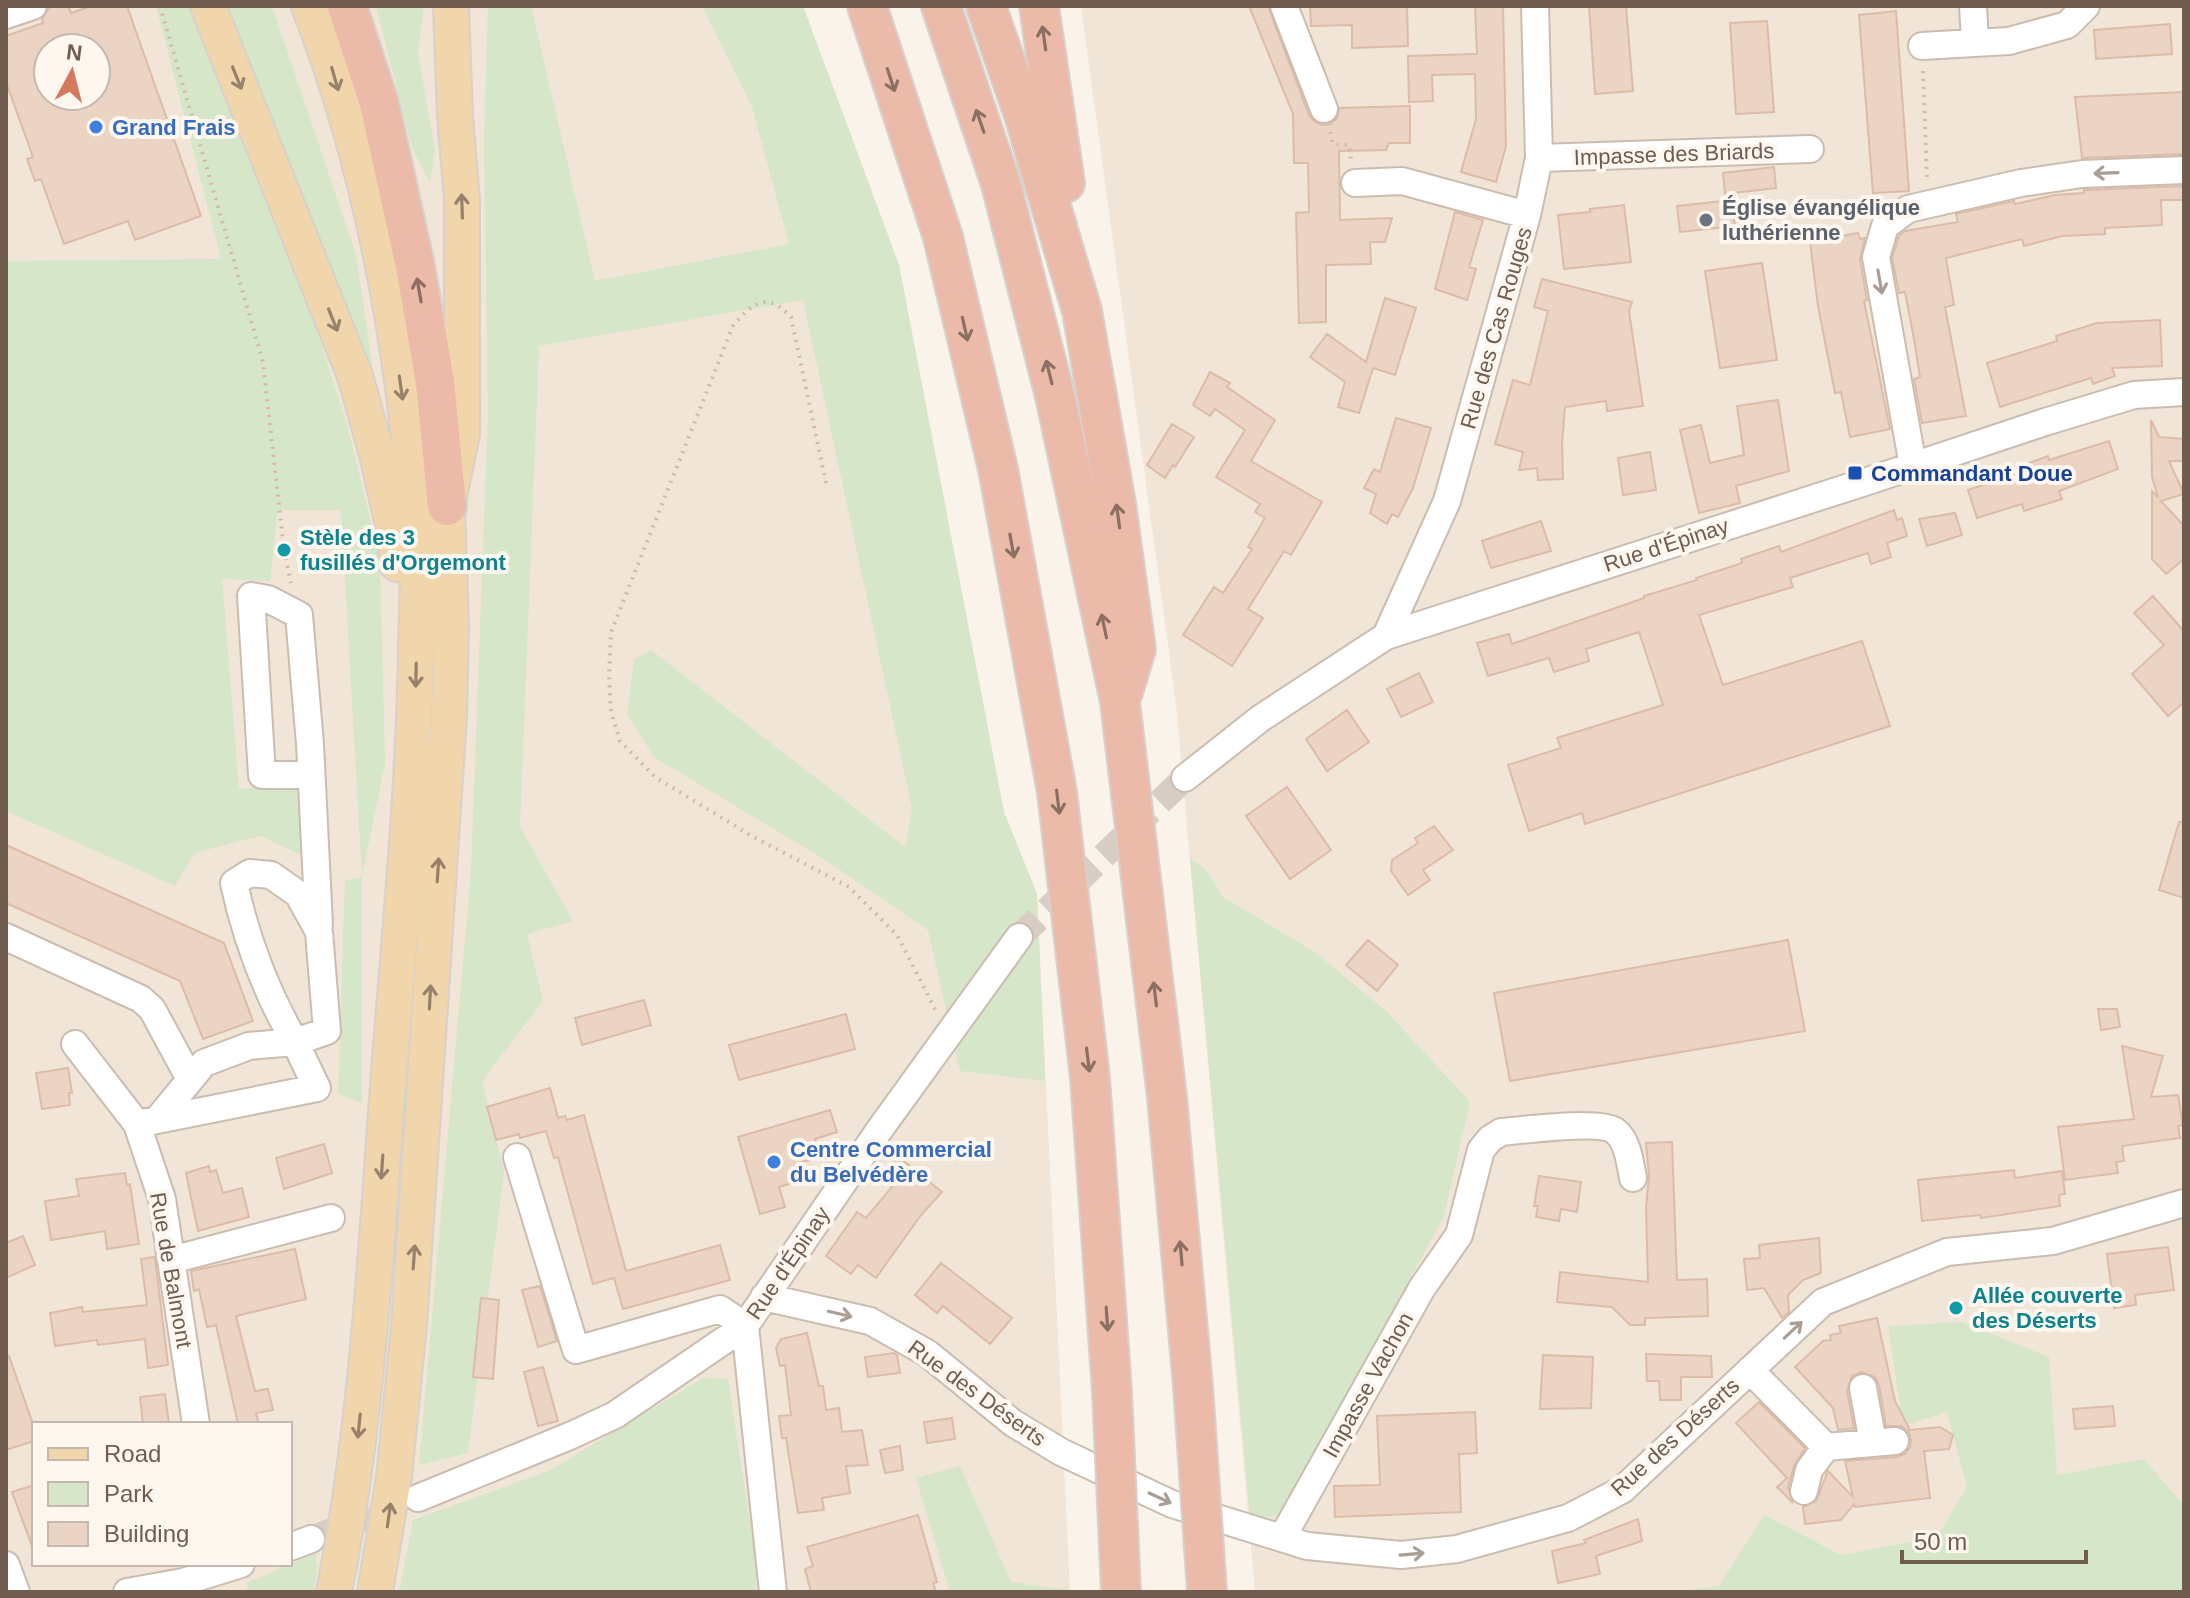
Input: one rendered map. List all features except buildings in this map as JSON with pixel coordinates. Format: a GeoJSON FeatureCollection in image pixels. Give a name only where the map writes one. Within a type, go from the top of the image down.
{"type":"FeatureCollection","features":[{"type":"Feature","properties":{"kind":"highway"},"geometry":{"type":"LineString","coordinates":[[347,6],[379,103],[415,266],[435,382],[447,506]]}},
{"type":"Feature","properties":{"kind":"highway"},"geometry":{"type":"LineString","coordinates":[[867,6],[943,237],[998,469],[1057,792],[1090,1078],[1112,1392],[1121,1592]]}},
{"type":"Feature","properties":{"kind":"highway"},"geometry":{"type":"LineString","coordinates":[[941,6],[1005,199],[1055,396],[1120,702],[1167,1097],[1193,1386],[1207,1592]]}},
{"type":"Feature","properties":{"kind":"highway"},"geometry":{"type":"LineString","coordinates":[[986,6],[1024,115],[1082,311],[1116,504],[1136,649],[1120,702]]}},
{"type":"Feature","properties":{"kind":"highway"},"geometry":{"type":"LineString","coordinates":[[1039,6],[1067,194],[1058,225]]}},
{"type":"Feature","properties":{"kind":"main road"},"geometry":{"type":"LineString","coordinates":[[208,6],[355,376],[395,534],[396,562],[417,597]]}},
{"type":"Feature","properties":{"kind":"main road"},"geometry":{"type":"LineString","coordinates":[[309,6],[345,115],[385,274],[405,413],[417,534],[412,766],[373,1306],[355,1463],[334,1592]]}},
{"type":"Feature","properties":{"kind":"main road"},"geometry":{"type":"LineString","coordinates":[[375,1592],[394,1477],[420,1167],[449,717],[451,625],[447,506],[462,434],[462,200],[451,6]]}},
{"type":"Feature","properties":{"kind":"street"},"geometry":{"type":"LineString","coordinates":[[6,15],[33,6]]}},
{"type":"Feature","properties":{"kind":"street"},"geometry":{"type":"LineString","coordinates":[[1284,6],[1324,109]]}},
{"type":"Feature","properties":{"kind":"street","name":"Rue des Cas Rouges"},"geometry":{"type":"LineString","coordinates":[[1386,636],[1447,501],[1527,215],[1539,158],[1535,6]]}},
{"type":"Feature","properties":{"kind":"street"},"geometry":{"type":"LineString","coordinates":[[1973,6],[1975,43]]}},
{"type":"Feature","properties":{"kind":"street"},"geometry":{"type":"LineString","coordinates":[[1922,46],[2009,41],[2067,25],[2086,6]]}},
{"type":"Feature","properties":{"kind":"street","name":"Impasse des Briards"},"geometry":{"type":"LineString","coordinates":[[1539,158],[1810,149]]}},
{"type":"Feature","properties":{"kind":"street"},"geometry":{"type":"LineString","coordinates":[[1913,466],[1876,257],[1885,226],[1908,209],[2021,183],[2082,174],[2184,170]]}},
{"type":"Feature","properties":{"kind":"street"},"geometry":{"type":"LineString","coordinates":[[1355,183],[1402,181],[1527,215]]}},
{"type":"Feature","properties":{"kind":"street","name":"Rue d'Épinay"},"geometry":{"type":"LineString","coordinates":[[1185,778],[1261,718],[1386,636],[2134,395],[2184,392]]}},
{"type":"Feature","properties":{"kind":"street"},"geometry":{"type":"LineString","coordinates":[[147,1122],[204,1063],[249,1046],[295,1042],[327,1031],[319,932],[311,775],[299,615],[268,599],[251,596],[262,775],[311,775]]}},
{"type":"Feature","properties":{"kind":"street"},"geometry":{"type":"LineString","coordinates":[[147,1122],[317,1088],[275,1006],[243,926],[234,883],[250,873],[271,875],[298,894],[319,932]]}},
{"type":"Feature","properties":{"kind":"street"},"geometry":{"type":"LineString","coordinates":[[6,937],[141,999],[152,1009],[190,1079]]}},
{"type":"Feature","properties":{"kind":"street","name":"Rue d'Épinay"},"geometry":{"type":"LineString","coordinates":[[418,1498],[615,1415],[745,1326],[1019,937]]}},
{"type":"Feature","properties":{"kind":"street","name":"Rue de Balmont"},"geometry":{"type":"LineString","coordinates":[[75,1044],[147,1122],[162,1199],[196,1422]]}},
{"type":"Feature","properties":{"kind":"street","name":"Impasse Vachon"},"geometry":{"type":"LineString","coordinates":[[1282,1538],[1422,1288],[1459,1235],[1481,1150],[1490,1139],[1501,1132],[1598,1126],[1615,1130],[1625,1144],[1633,1178]]}},
{"type":"Feature","properties":{"kind":"street"},"geometry":{"type":"LineString","coordinates":[[517,1157],[576,1350],[720,1309],[745,1326],[773,1592]]}},
{"type":"Feature","properties":{"kind":"street","name":"Rue des Déserts"},"geometry":{"type":"LineString","coordinates":[[764,1297],[870,1321],[927,1353],[1013,1423],[1061,1452],[1172,1504],[1307,1546],[1401,1555],[1457,1549],[1568,1518],[1622,1490],[1823,1302],[1947,1252],[2053,1241],[2183,1195]]}},
{"type":"Feature","properties":{"kind":"street"},"geometry":{"type":"LineString","coordinates":[[171,1260],[331,1218]]}},
{"type":"Feature","properties":{"kind":"street"},"geometry":{"type":"LineString","coordinates":[[1750,1370],[1826,1447]]}},
{"type":"Feature","properties":{"kind":"street"},"geometry":{"type":"LineString","coordinates":[[1804,1491],[1809,1470],[1826,1447],[1884,1442],[1863,1388]]}},
{"type":"Feature","properties":{"kind":"street"},"geometry":{"type":"LineString","coordinates":[[6,1565],[16,1592]]}},
{"type":"Feature","properties":{"kind":"street"},"geometry":{"type":"LineString","coordinates":[[127,1592],[183,1582],[225,1567]]}},
{"type":"Feature","properties":{"kind":"path"},"geometry":{"type":"LineString","coordinates":[[160,6],[263,362],[284,550]]}},
{"type":"Feature","properties":{"kind":"path"},"geometry":{"type":"LineString","coordinates":[[1922,46],[1928,205]]}},
{"type":"Feature","properties":{"kind":"path"},"geometry":{"type":"LineString","coordinates":[[1324,109],[1333,144],[1349,145],[1355,183]]}},
{"type":"Feature","properties":{"kind":"path"},"geometry":{"type":"LineString","coordinates":[[826,483],[791,317],[782,307],[768,301],[756,304],[745,311],[733,326],[611,632],[611,712],[620,741],[655,777],[750,835],[849,887],[897,935],[948,1035]]}},
{"type":"Feature","properties":{"kind":"shaded area"},"geometry":{"type":"Polygon","coordinates":[[[6,6],[803,6],[899,265],[1004,812],[1037,894],[1070,1592],[6,1592],[6,6]]]}},
{"type":"Feature","properties":{"kind":"shaded area"},"geometry":{"type":"Polygon","coordinates":[[[1081,6],[2184,6],[2184,1571],[2038,1592],[1255,1592],[1176,704],[1081,6]]]}},
{"type":"Feature","properties":{"kind":"green space"},"geometry":{"type":"Polygon","coordinates":[[[156,6],[192,6],[293,255],[348,428],[380,559],[385,763],[362,877],[341,510],[278,510],[270,581],[222,579],[239,789],[301,785],[303,856],[261,836],[194,853],[175,886],[6,811],[6,261],[221,259],[156,6]]]}},
{"type":"Feature","properties":{"kind":"green space"},"geometry":{"type":"Polygon","coordinates":[[[218,6],[272,6],[356,255],[377,396],[218,6]]]}},
{"type":"Feature","properties":{"kind":"green space"},"geometry":{"type":"Polygon","coordinates":[[[376,6],[424,6],[418,53],[435,151],[430,183],[412,148],[376,6]]]}},
{"type":"Feature","properties":{"kind":"green space"},"geometry":{"type":"Polygon","coordinates":[[[488,6],[531,6],[595,281],[789,244],[752,107],[702,6],[803,6],[899,265],[1004,812],[1037,894],[1045,1081],[960,1071],[928,930],[827,861],[654,757],[627,714],[634,659],[651,650],[905,847],[912,808],[803,300],[539,346],[520,827],[573,921],[527,934],[543,1001],[482,1081],[504,1171],[468,1453],[419,1465],[471,871],[488,413],[484,142],[488,6]]]}},
{"type":"Feature","properties":{"kind":"green space"},"geometry":{"type":"Polygon","coordinates":[[[1190,858],[1207,871],[1223,897],[1316,953],[1386,1011],[1470,1102],[1444,1216],[1290,1500],[1276,1516],[1250,1518],[1190,858]]]}},
{"type":"Feature","properties":{"kind":"green space"},"geometry":{"type":"Polygon","coordinates":[[[362,877],[362,1103],[338,1094],[345,881],[362,877]]]}},
{"type":"Feature","properties":{"kind":"green space"},"geometry":{"type":"Polygon","coordinates":[[[1961,1322],[2049,1357],[2057,1475],[2144,1459],[2184,1506],[2184,1592],[1674,1592],[1719,1586],[1764,1515],[1841,1555],[1937,1537],[1967,1487],[1947,1412],[1903,1426],[1888,1326],[1961,1322]]]}},
{"type":"Feature","properties":{"kind":"green space"},"geometry":{"type":"Polygon","coordinates":[[[703,1378],[728,1379],[757,1568],[756,1592],[399,1592],[413,1520],[549,1471],[703,1378]]]}},
{"type":"Feature","properties":{"kind":"green space"},"geometry":{"type":"Polygon","coordinates":[[[960,1466],[1011,1582],[1070,1592],[950,1592],[916,1478],[960,1466]]]}},
{"type":"Feature","properties":{"kind":"green space"},"geometry":{"type":"Polygon","coordinates":[[[316,1553],[314,1592],[248,1592],[247,1583],[316,1553]]]}},
{"type":"Feature","properties":{"kind":"tunnel"},"geometry":{"type":"LineString","coordinates":[[1019,937],[1185,778]]}},
{"type":"Feature","properties":{"kind":"tunnel"},"geometry":{"type":"LineString","coordinates":[[311,1539],[403,1503]]}},
{"type":"Feature","properties":{"kind":"place","name":"Grand Frais"},"geometry":{"type":"Point","coordinates":[96,127]}},
{"type":"Feature","properties":{"kind":"place","name":"Église évangélique luthérienne"},"geometry":{"type":"Point","coordinates":[1706,220]}},
{"type":"Feature","properties":{"kind":"place","name":"Commandant Doue"},"geometry":{"type":"Point","coordinates":[1855,473]}},
{"type":"Feature","properties":{"kind":"place","name":"Stèle des 3 fusillés d'Orgemont"},"geometry":{"type":"Point","coordinates":[284,550]}},
{"type":"Feature","properties":{"kind":"place","name":"Centre Commercial du Belvédère"},"geometry":{"type":"Point","coordinates":[774,1162]}},
{"type":"Feature","properties":{"kind":"place","name":"Allée couverte des Déserts"},"geometry":{"type":"Point","coordinates":[1956,1308]}}]}
